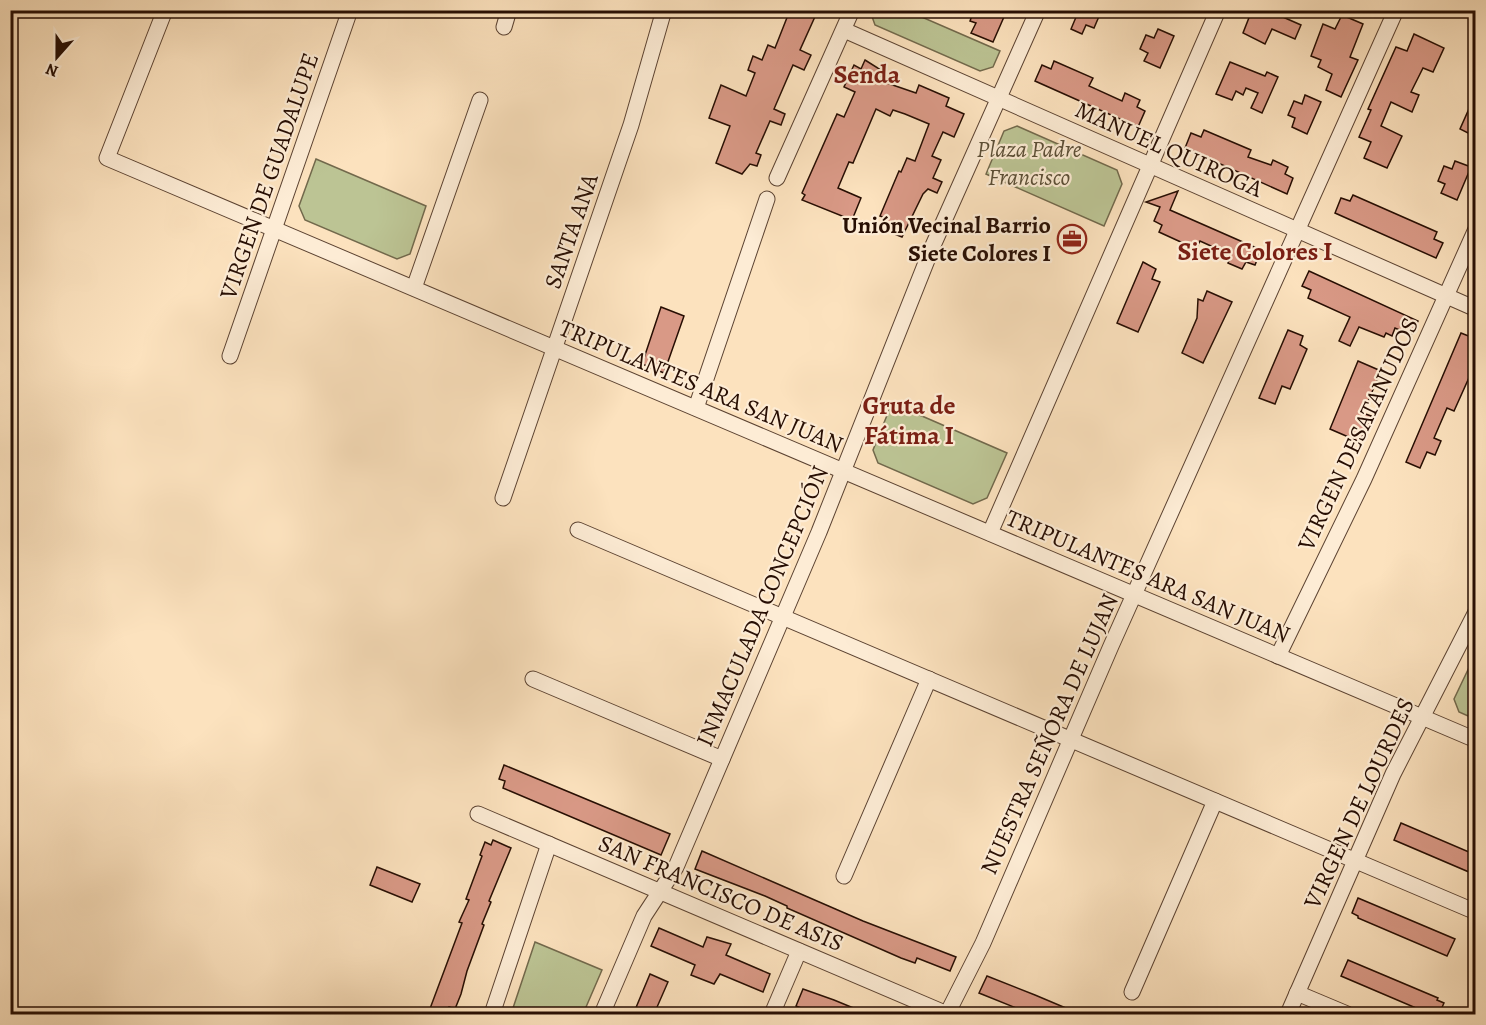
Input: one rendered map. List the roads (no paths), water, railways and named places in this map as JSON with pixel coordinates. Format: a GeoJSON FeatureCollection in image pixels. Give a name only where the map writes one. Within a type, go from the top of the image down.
{"type":"FeatureCollection","features":[{"type":"Feature","properties":{"kind":"street","name":"TRIPULANTES ARA SAN JUAN"},"geometry":{"type":"LineString","coordinates":[[165,10],[107,158],[1476,740]]}},
{"type":"Feature","properties":{"kind":"street","name":"VIRGEN DE GUADALUPE"},"geometry":{"type":"LineString","coordinates":[[230,356],[350,10]]}},
{"type":"Feature","properties":{"kind":"street"},"geometry":{"type":"LineString","coordinates":[[504,27],[508,10]]}},
{"type":"Feature","properties":{"kind":"street","name":"SANTA ANA"},"geometry":{"type":"LineString","coordinates":[[503,498],[631,125],[664,10]]}},
{"type":"Feature","properties":{"kind":"street"},"geometry":{"type":"LineString","coordinates":[[777,178],[852,10]]}},
{"type":"Feature","properties":{"kind":"street","name":"INMACULADA CONCEPCIÓN"},"geometry":{"type":"LineString","coordinates":[[602,1014],[644,916],[676,867],[844,471],[931,250],[1038,10]]}},
{"type":"Feature","properties":{"kind":"street"},"geometry":{"type":"LineString","coordinates":[[990,533],[1218,10]]}},
{"type":"Feature","properties":{"kind":"street","name":"NUESTRA SEÑORA DE LUJAN"},"geometry":{"type":"LineString","coordinates":[[947,1014],[983,943],[1135,595],[1396,10]]}},
{"type":"Feature","properties":{"kind":"street","name":"MANUEL QUIROGA"},"geometry":{"type":"LineString","coordinates":[[844,30],[1476,309]]}},
{"type":"Feature","properties":{"kind":"street"},"geometry":{"type":"LineString","coordinates":[[414,288],[480,100]]}},
{"type":"Feature","properties":{"kind":"street"},"geometry":{"type":"LineString","coordinates":[[696,408],[767,199]]}},
{"type":"Feature","properties":{"kind":"street","name":"VIRGEN DESATANUDOS"},"geometry":{"type":"LineString","coordinates":[[1278,656],[1364,479],[1476,229]]}},
{"type":"Feature","properties":{"kind":"street"},"geometry":{"type":"LineString","coordinates":[[578,530],[1476,912]]}},
{"type":"Feature","properties":{"kind":"street","name":"VIRGEN DE LOURDES"},"geometry":{"type":"LineString","coordinates":[[1288,1014],[1393,774],[1476,612]]}},
{"type":"Feature","properties":{"kind":"street"},"geometry":{"type":"LineString","coordinates":[[533,679],[722,759]]}},
{"type":"Feature","properties":{"kind":"street"},"geometry":{"type":"LineString","coordinates":[[843,876],[928,679]]}},
{"type":"Feature","properties":{"kind":"street"},"geometry":{"type":"LineString","coordinates":[[1131,992],[1215,801]]}},
{"type":"Feature","properties":{"kind":"street","name":"SAN FRANCISCO DE ASIS"},"geometry":{"type":"LineString","coordinates":[[478,814],[947,1014]]}},
{"type":"Feature","properties":{"kind":"street"},"geometry":{"type":"LineString","coordinates":[[492,1014],[549,844]]}},
{"type":"Feature","properties":{"kind":"street"},"geometry":{"type":"LineString","coordinates":[[772,1014],[799,951]]}},
{"type":"Feature","properties":{"kind":"street"},"geometry":{"type":"LineString","coordinates":[[1297,993],[1347,1014]]}},
{"type":"Feature","properties":{"kind":"place","name":"Unión Vecinal Barrio Siete Colores I"},"geometry":{"type":"Point","coordinates":[1072,239]}},
{"type":"Feature","properties":{"kind":"district","name":"Senda"},"geometry":{"type":"Point","coordinates":[867,74]}},
{"type":"Feature","properties":{"kind":"district","name":"Siete Colores I"},"geometry":{"type":"Point","coordinates":[1255,251]}},
{"type":"Feature","properties":{"kind":"district","name":"Gruta de Fátima I"},"geometry":{"type":"Point","coordinates":[909,420]}},
{"type":"Feature","properties":{"kind":"park label","name":"Plaza Padre Francisco"},"geometry":{"type":"Point","coordinates":[1029,163]}}]}
